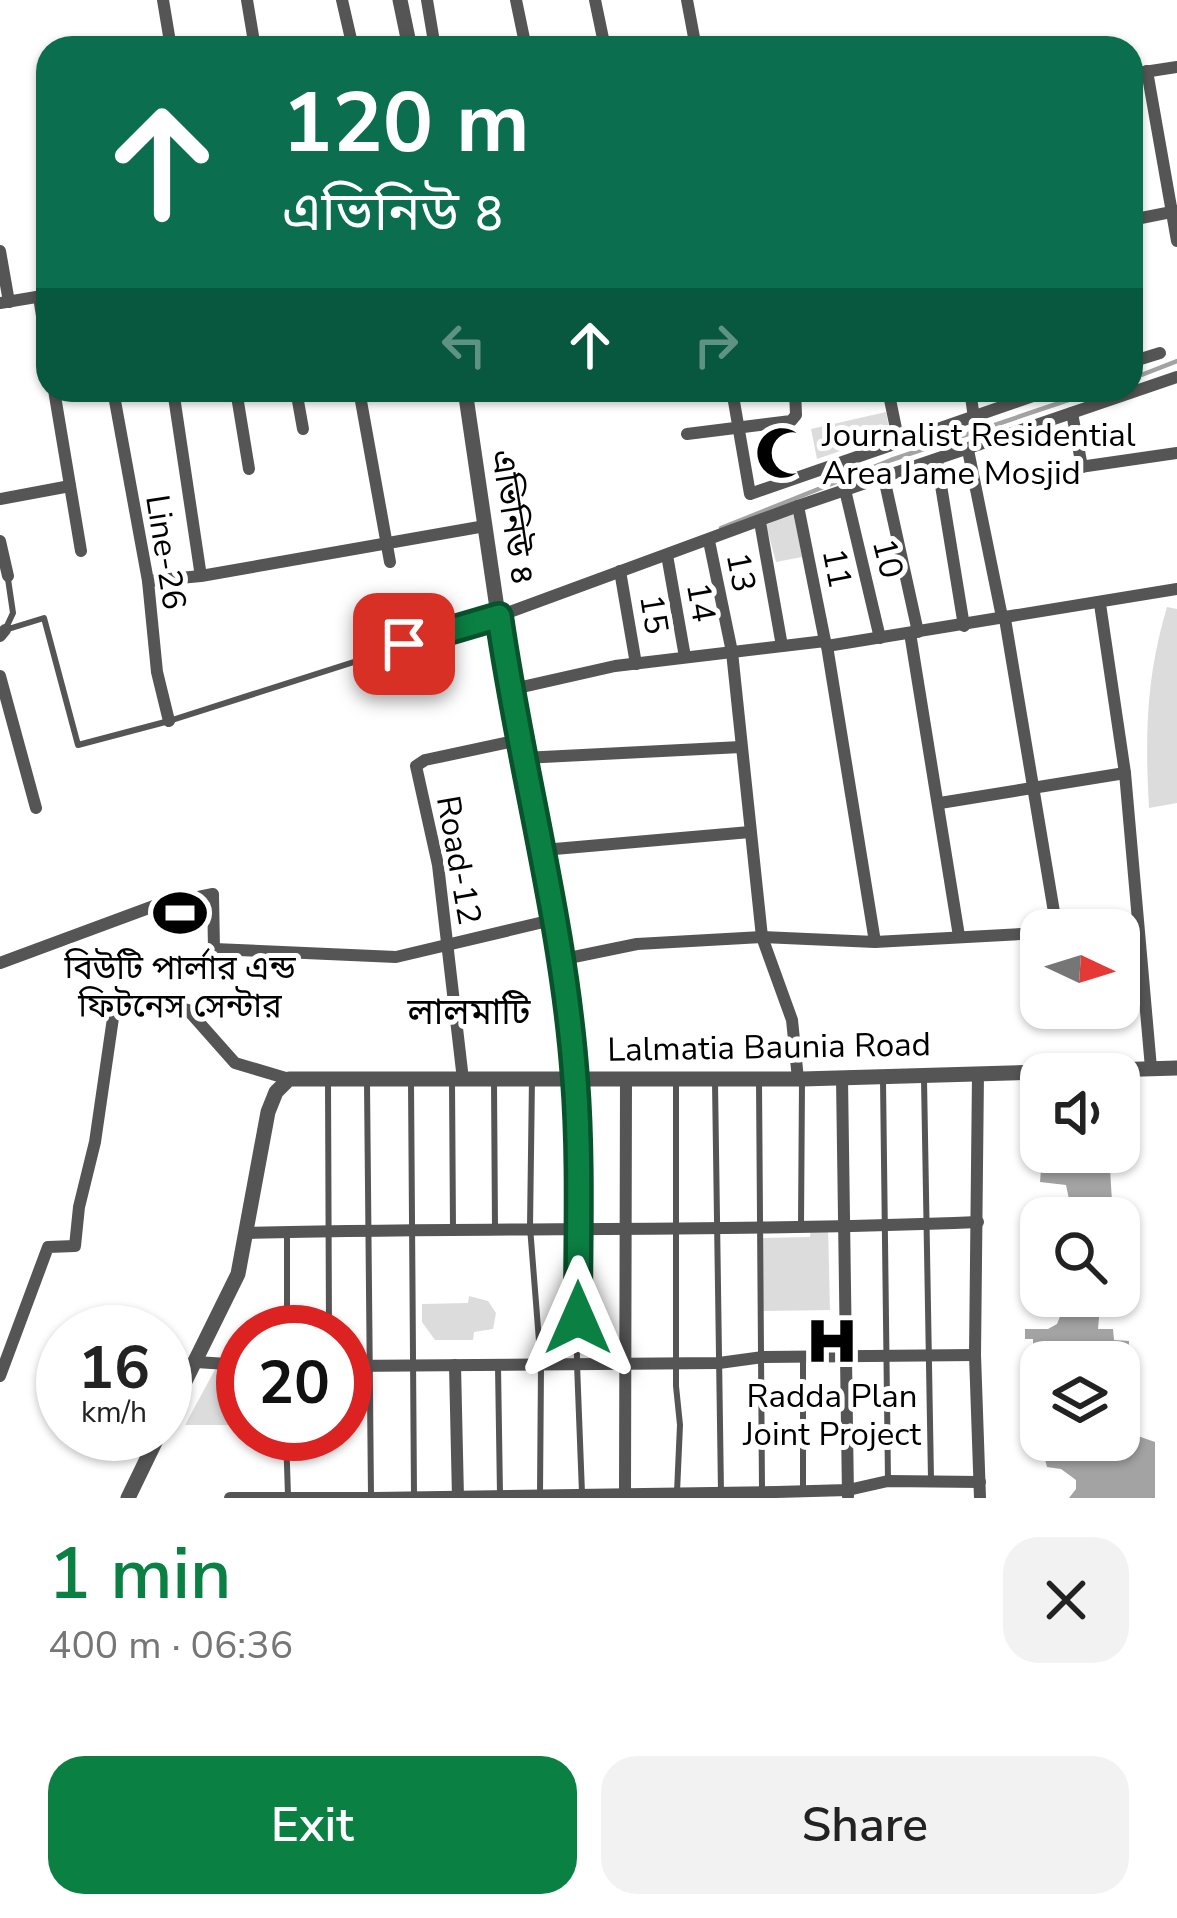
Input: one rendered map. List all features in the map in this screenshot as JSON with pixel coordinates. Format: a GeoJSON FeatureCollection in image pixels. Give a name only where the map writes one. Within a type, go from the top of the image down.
{"type":"FeatureCollection","features":[{"type":"Feature","properties":{"kind":"street"},"geometry":{"type":"LineString","coordinates":[[163,0],[169,36]]}},
{"type":"Feature","properties":{"kind":"street"},"geometry":{"type":"LineString","coordinates":[[247,0],[253,36]]}},
{"type":"Feature","properties":{"kind":"street"},"geometry":{"type":"LineString","coordinates":[[341,0],[350,36]]}},
{"type":"Feature","properties":{"kind":"street"},"geometry":{"type":"LineString","coordinates":[[400,0],[408,36]]}},
{"type":"Feature","properties":{"kind":"street"},"geometry":{"type":"LineString","coordinates":[[427,0],[433,36]]}},
{"type":"Feature","properties":{"kind":"street"},"geometry":{"type":"LineString","coordinates":[[516,0],[524,36]]}},
{"type":"Feature","properties":{"kind":"street"},"geometry":{"type":"LineString","coordinates":[[595,0],[602,36]]}},
{"type":"Feature","properties":{"kind":"street"},"geometry":{"type":"LineString","coordinates":[[687,0],[694,36]]}},
{"type":"Feature","properties":{"kind":"street"},"geometry":{"type":"LineString","coordinates":[[1143,72],[1177,67]]}},
{"type":"Feature","properties":{"kind":"street"},"geometry":{"type":"LineString","coordinates":[[1147,71],[1177,242]]}},
{"type":"Feature","properties":{"kind":"street"},"geometry":{"type":"LineString","coordinates":[[1143,218],[1175,212]]}},
{"type":"Feature","properties":{"kind":"street"},"geometry":{"type":"LineString","coordinates":[[0,250],[4,303],[36,297]]}},
{"type":"Feature","properties":{"kind":"street"},"geometry":{"type":"LineString","coordinates":[[1143,358],[1160,352]]}},
{"type":"Feature","properties":{"kind":"street"},"geometry":{"type":"LineString","coordinates":[[1143,389],[1177,377]]}},
{"type":"Feature","properties":{"kind":"street"},"geometry":{"type":"LineString","coordinates":[[56,402],[81,551]]}},
{"type":"Feature","properties":{"kind":"street","name":"Line-26"},"geometry":{"type":"LineString","coordinates":[[115,402],[148,581],[157,672],[169,721]]}},
{"type":"Feature","properties":{"kind":"street"},"geometry":{"type":"LineString","coordinates":[[175,402],[200,570]]}},
{"type":"Feature","properties":{"kind":"street"},"geometry":{"type":"LineString","coordinates":[[238,402],[249,469]]}},
{"type":"Feature","properties":{"kind":"street"},"geometry":{"type":"LineString","coordinates":[[298,402],[303,428]]}},
{"type":"Feature","properties":{"kind":"street"},"geometry":{"type":"LineString","coordinates":[[361,402],[390,562]]}},
{"type":"Feature","properties":{"kind":"street","name":"এভিনিউ ৪"},"geometry":{"type":"LineString","coordinates":[[466,402],[509,691],[543,850],[575,1078]]}},
{"type":"Feature","properties":{"kind":"street"},"geometry":{"type":"LineString","coordinates":[[734,402],[750,494],[1017,402]]}},
{"type":"Feature","properties":{"kind":"street"},"geometry":{"type":"LineString","coordinates":[[687,434],[791,421],[795,402]]}},
{"type":"Feature","properties":{"kind":"street"},"geometry":{"type":"LineString","coordinates":[[890,402],[899,443]]}},
{"type":"Feature","properties":{"kind":"street"},"geometry":{"type":"LineString","coordinates":[[972,402],[974,418]]}},
{"type":"Feature","properties":{"kind":"street"},"geometry":{"type":"LineString","coordinates":[[499,616],[798,506],[1104,402]]}},
{"type":"Feature","properties":{"kind":"street"},"geometry":{"type":"LineString","coordinates":[[1072,413],[1081,467],[1177,453]]}},
{"type":"Feature","properties":{"kind":"street"},"geometry":{"type":"LineString","coordinates":[[968,451],[1005,620],[1053,909]]}},
{"type":"Feature","properties":{"kind":"street"},"geometry":{"type":"LineString","coordinates":[[937,461],[964,626]]}},
{"type":"Feature","properties":{"kind":"street"},"geometry":{"type":"LineString","coordinates":[[884,478],[914,633],[959,936]]}},
{"type":"Feature","properties":{"kind":"street"},"geometry":{"type":"LineString","coordinates":[[0,499],[70,486]]}},
{"type":"Feature","properties":{"kind":"street","name":"10"},"geometry":{"type":"LineString","coordinates":[[845,490],[880,638]]}},
{"type":"Feature","properties":{"kind":"street","name":"11"},"geometry":{"type":"LineString","coordinates":[[798,506],[826,643],[875,942]]}},
{"type":"Feature","properties":{"kind":"street"},"geometry":{"type":"LineString","coordinates":[[760,522],[782,646]]}},
{"type":"Feature","properties":{"kind":"street"},"geometry":{"type":"LineString","coordinates":[[148,581],[201,576],[485,526]]}},
{"type":"Feature","properties":{"kind":"street"},"geometry":{"type":"LineString","coordinates":[[0,541],[8,576]]}},
{"type":"Feature","properties":{"kind":"street","name":"13"},"geometry":{"type":"LineString","coordinates":[[709,541],[732,652],[762,937],[792,1020],[800,1079]]}},
{"type":"Feature","properties":{"kind":"street","name":"14"},"geometry":{"type":"LineString","coordinates":[[667,555],[685,657]]}},
{"type":"Feature","properties":{"kind":"street","name":"15"},"geometry":{"type":"LineString","coordinates":[[620,572],[636,664]]}},
{"type":"Feature","properties":{"kind":"street"},"geometry":{"type":"LineString","coordinates":[[509,691],[636,664],[880,638],[1177,589]]}},
{"type":"Feature","properties":{"kind":"street"},"geometry":{"type":"LineString","coordinates":[[1100,604],[1125,773],[1151,1068]]}},
{"type":"Feature","properties":{"kind":"street"},"geometry":{"type":"LineString","coordinates":[[0,676],[36,808]]}},
{"type":"Feature","properties":{"kind":"street"},"geometry":{"type":"LineString","coordinates":[[521,749],[741,747]]}},
{"type":"Feature","properties":{"kind":"street","name":"Road-12"},"geometry":{"type":"LineString","coordinates":[[457,1074],[438,865],[416,766],[425,760],[521,749]]}},
{"type":"Feature","properties":{"kind":"street"},"geometry":{"type":"LineString","coordinates":[[940,803],[1125,773]]}},
{"type":"Feature","properties":{"kind":"street"},"geometry":{"type":"LineString","coordinates":[[543,850],[750,832]]}},
{"type":"Feature","properties":{"kind":"street"},"geometry":{"type":"LineString","coordinates":[[0,963],[154,906],[213,894],[214,949],[396,957],[552,920]]}},
{"type":"Feature","properties":{"kind":"street"},"geometry":{"type":"LineString","coordinates":[[559,960],[637,944],[762,937],[875,942],[1020,934]]}},
{"type":"Feature","properties":{"kind":"street"},"geometry":{"type":"LineString","coordinates":[[0,1376],[49,1247],[75,1246],[113,1018],[120,1010],[142,1002],[188,1010],[235,1063],[289,1079],[276,1092],[268,1112],[248,1233],[232,1287],[192,1370]]}},
{"type":"Feature","properties":{"kind":"street","name":"Lalmatia Baunia Road"},"geometry":{"type":"LineString","coordinates":[[289,1079],[457,1074],[800,1079],[1177,1068]]}},
{"type":"Feature","properties":{"kind":"street"},"geometry":{"type":"LineString","coordinates":[[978,1073],[975,1355],[980,1498]]}},
{"type":"Feature","properties":{"kind":"street"},"geometry":{"type":"LineString","coordinates":[[625,1493],[626,1078]]}},
{"type":"Feature","properties":{"kind":"street"},"geometry":{"type":"LineString","coordinates":[[842,1078],[848,1494]]}},
{"type":"Feature","properties":{"kind":"street"},"geometry":{"type":"LineString","coordinates":[[248,1233],[530,1227],[676,1231],[978,1222]]}},
{"type":"Feature","properties":{"kind":"street"},"geometry":{"type":"LineString","coordinates":[[372,1366],[975,1355]]}},
{"type":"Feature","properties":{"kind":"street"},"geometry":{"type":"LineString","coordinates":[[196,1362],[216,1363]]}},
{"type":"Feature","properties":{"kind":"street"},"geometry":{"type":"LineString","coordinates":[[455,1365],[458,1497]]}},
{"type":"Feature","properties":{"kind":"street"},"geometry":{"type":"LineString","coordinates":[[138,1498],[128,1497],[146,1461]]}},
{"type":"Feature","properties":{"kind":"street"},"geometry":{"type":"LineString","coordinates":[[230,1498],[848,1494],[888,1481],[980,1482]]}},
{"type":"Feature","properties":{"kind":"lane"},"geometry":{"type":"LineString","coordinates":[[3,633],[13,614],[8,576]]}},
{"type":"Feature","properties":{"kind":"lane"},"geometry":{"type":"LineString","coordinates":[[3,633],[44,618],[78,745],[169,721],[499,616]]}},
{"type":"Feature","properties":{"kind":"lane"},"geometry":{"type":"LineString","coordinates":[[453,1230],[457,1074]]}},
{"type":"Feature","properties":{"kind":"lane"},"geometry":{"type":"LineString","coordinates":[[924,1075],[931,1482]]}},
{"type":"Feature","properties":{"kind":"lane"},"geometry":{"type":"LineString","coordinates":[[883,1076],[888,1481]]}},
{"type":"Feature","properties":{"kind":"lane"},"geometry":{"type":"LineString","coordinates":[[532,1077],[530,1227],[541,1366],[540,1494]]}},
{"type":"Feature","properties":{"kind":"lane"},"geometry":{"type":"LineString","coordinates":[[328,1078],[328,1305]]}},
{"type":"Feature","properties":{"kind":"lane"},"geometry":{"type":"LineString","coordinates":[[411,1078],[414,1497]]}},
{"type":"Feature","properties":{"kind":"lane"},"geometry":{"type":"LineString","coordinates":[[494,1078],[495,1228]]}},
{"type":"Feature","properties":{"kind":"lane"},"geometry":{"type":"LineString","coordinates":[[575,1078],[582,1493]]}},
{"type":"Feature","properties":{"kind":"lane"},"geometry":{"type":"LineString","coordinates":[[676,1078],[680,1426],[676,1492]]}},
{"type":"Feature","properties":{"kind":"lane"},"geometry":{"type":"LineString","coordinates":[[715,1078],[721,1495]]}},
{"type":"Feature","properties":{"kind":"lane"},"geometry":{"type":"LineString","coordinates":[[367,1079],[371,1305]]}},
{"type":"Feature","properties":{"kind":"lane"},"geometry":{"type":"LineString","coordinates":[[759,1079],[762,1492]]}},
{"type":"Feature","properties":{"kind":"lane"},"geometry":{"type":"LineString","coordinates":[[800,1079],[802,1225]]}},
{"type":"Feature","properties":{"kind":"lane"},"geometry":{"type":"LineString","coordinates":[[286,1305],[287,1232]]}},
{"type":"Feature","properties":{"kind":"lane"},"geometry":{"type":"LineString","coordinates":[[802,1357],[803,1491]]}},
{"type":"Feature","properties":{"kind":"lane"},"geometry":{"type":"LineString","coordinates":[[498,1362],[500,1495]]}},
{"type":"Feature","properties":{"kind":"lane"},"geometry":{"type":"LineString","coordinates":[[287,1461],[289,1497]]}},
{"type":"Feature","properties":{"kind":"lane"},"geometry":{"type":"LineString","coordinates":[[371,1461],[371,1498]]}},
{"type":"Feature","properties":{"kind":"shaded area"},"geometry":{"type":"Polygon","coordinates":[[[886,412],[890,434],[817,459],[811,429],[886,412]]]}},
{"type":"Feature","properties":{"kind":"shaded area"},"geometry":{"type":"Polygon","coordinates":[[[794,512],[802,557],[776,562],[766,525],[794,512]]]}},
{"type":"Feature","properties":{"kind":"shaded area"},"geometry":{"type":"Polygon","coordinates":[[[1167,607],[1177,609],[1177,803],[1149,808],[1149,706],[1167,607]]]}},
{"type":"Feature","properties":{"kind":"shaded area"},"geometry":{"type":"Polygon","coordinates":[[[1041,1173],[1110,1173],[1112,1197],[1069,1197],[1066,1185],[1040,1182],[1041,1173]]]}},
{"type":"Feature","properties":{"kind":"shaded area"},"geometry":{"type":"Polygon","coordinates":[[[811,1226],[828,1226],[830,1310],[763,1311],[761,1238],[810,1237],[811,1226]]]}},
{"type":"Feature","properties":{"kind":"shaded area"},"geometry":{"type":"Polygon","coordinates":[[[469,1296],[488,1301],[496,1313],[493,1329],[474,1332],[473,1340],[435,1340],[422,1322],[422,1304],[468,1303],[469,1296]]]}},
{"type":"Feature","properties":{"kind":"shaded area"},"geometry":{"type":"Polygon","coordinates":[[[1060,1317],[1099,1317],[1098,1329],[1113,1329],[1114,1340],[1129,1341],[1033,1341],[1025,1339],[1025,1329],[1048,1329],[1060,1317]]]}},
{"type":"Feature","properties":{"kind":"shaded area"},"geometry":{"type":"Polygon","coordinates":[[[216,1368],[216,1425],[192,1425],[192,1412],[216,1368]]]}},
{"type":"Feature","properties":{"kind":"shaded area"},"geometry":{"type":"Polygon","coordinates":[[[1140,1437],[1155,1442],[1155,1498],[1069,1498],[1076,1480],[1061,1469],[1047,1467],[1045,1461],[1140,1461],[1140,1437]]]}},
{"type":"Feature","properties":{"kind":"waterway"},"geometry":{"type":"LineString","coordinates":[[1143,374],[1177,361]]}},
{"type":"Feature","properties":{"kind":"waterway"},"geometry":{"type":"LineString","coordinates":[[721,528],[891,460],[1063,402]]}},
{"type":"Feature","properties":{"kind":"place","name":"Journalist Residential Area Jame Mosjid"},"geometry":{"type":"Point","coordinates":[782,453]}},
{"type":"Feature","properties":{"kind":"place","name":"বিউটি পার্লার এন্ড ফিটনেস সেন্টার"},"geometry":{"type":"Point","coordinates":[180,913]}},
{"type":"Feature","properties":{"kind":"place","name":"Radda Plan Joint Project"},"geometry":{"type":"Point","coordinates":[832,1341]}},
{"type":"Feature","properties":{"kind":"district","name":"লালমাটি"},"geometry":{"type":"Point","coordinates":[469,1011]}},
{"type":"Feature","properties":{"kind":"route"},"geometry":{"type":"LineString","coordinates":[[404,644],[499,616],[509,691],[543,850],[575,1078],[578,1318]]}}]}
